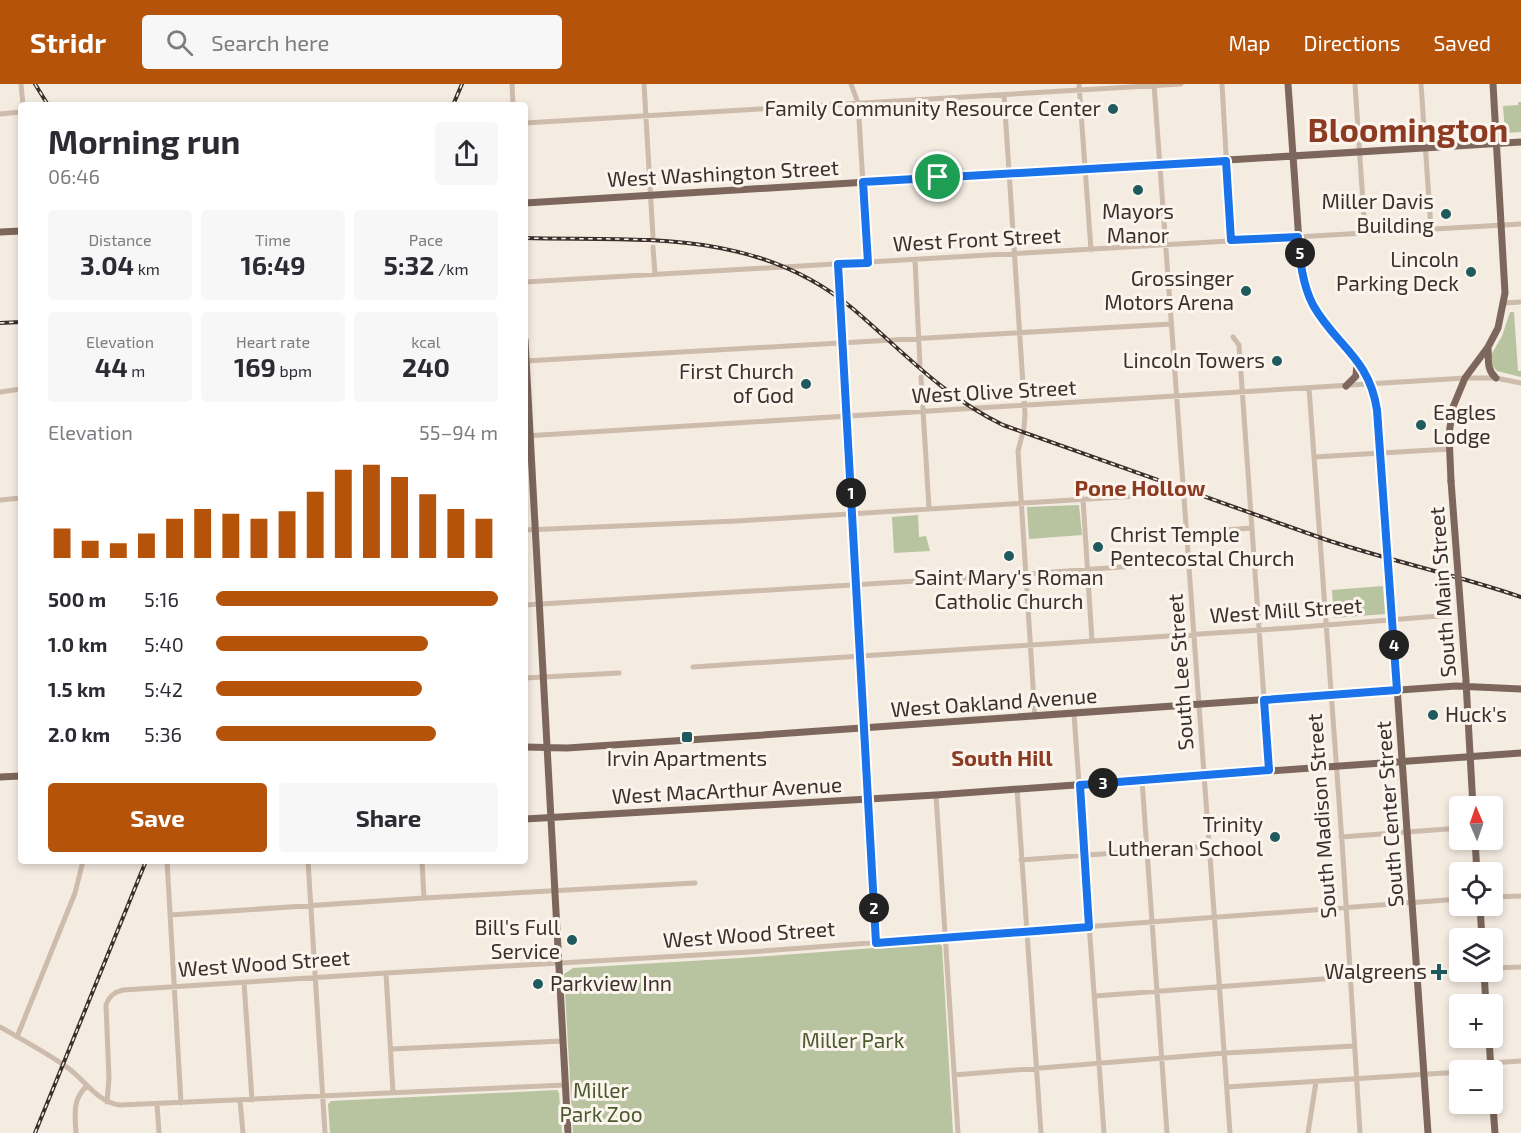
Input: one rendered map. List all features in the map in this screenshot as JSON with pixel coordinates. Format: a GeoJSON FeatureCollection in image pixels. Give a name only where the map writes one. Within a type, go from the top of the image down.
{"type":"FeatureCollection","features":[{"type":"Feature","properties":{"kind":"main road"},"geometry":{"type":"LineString","coordinates":[[1288,84],[1298,237]]}},
{"type":"Feature","properties":{"kind":"main road","name":"South Main Street"},"geometry":{"type":"LineString","coordinates":[[1472,796],[1449,449],[1453,408],[1465,378],[1488,347],[1498,328],[1504,303],[1506,283],[1493,84]]}},
{"type":"Feature","properties":{"kind":"main road","name":"West Washington Street"},"geometry":{"type":"LineString","coordinates":[[528,203],[1521,142]]}},
{"type":"Feature","properties":{"kind":"main road"},"geometry":{"type":"LineString","coordinates":[[0,232],[18,231]]}},
{"type":"Feature","properties":{"kind":"main road","name":"South Center Street"},"geometry":{"type":"LineString","coordinates":[[1298,237],[1301,268],[1310,299],[1326,324],[1357,359],[1371,384],[1377,410],[1428,1133]]}},
{"type":"Feature","properties":{"kind":"main road"},"geometry":{"type":"LineString","coordinates":[[1488,347],[1487,364],[1496,378]]}},
{"type":"Feature","properties":{"kind":"main road"},"geometry":{"type":"LineString","coordinates":[[1346,386],[1356,376],[1357,359]]}},
{"type":"Feature","properties":{"kind":"main road"},"geometry":{"type":"LineString","coordinates":[[528,436],[568,1133]]}},
{"type":"Feature","properties":{"kind":"main road","name":"West Oakland Avenue"},"geometry":{"type":"LineString","coordinates":[[528,747],[590,746],[864,729],[1466,683],[1491,689],[1521,689]]}},
{"type":"Feature","properties":{"kind":"main road","name":"West MacArthur Avenue"},"geometry":{"type":"LineString","coordinates":[[528,819],[936,795],[1521,753]]}},
{"type":"Feature","properties":{"kind":"main road"},"geometry":{"type":"LineString","coordinates":[[0,777],[18,776]]}},
{"type":"Feature","properties":{"kind":"main road"},"geometry":{"type":"LineString","coordinates":[[1494,1114],[1495,1133]]}},
{"type":"Feature","properties":{"kind":"street"},"geometry":{"type":"LineString","coordinates":[[21,84],[23,102]]}},
{"type":"Feature","properties":{"kind":"street"},"geometry":{"type":"LineString","coordinates":[[512,84],[513,102]]}},
{"type":"Feature","properties":{"kind":"street"},"geometry":{"type":"LineString","coordinates":[[644,84],[653,237]]}},
{"type":"Feature","properties":{"kind":"street"},"geometry":{"type":"LineString","coordinates":[[850,84],[858,104],[868,263]]}},
{"type":"Feature","properties":{"kind":"street"},"geometry":{"type":"LineString","coordinates":[[528,123],[1004,95],[1080,87],[1181,84]]}},
{"type":"Feature","properties":{"kind":"street"},"geometry":{"type":"LineString","coordinates":[[1222,84],[1231,240]]}},
{"type":"Feature","properties":{"kind":"street"},"geometry":{"type":"LineString","coordinates":[[1355,84],[1365,233]]}},
{"type":"Feature","properties":{"kind":"street"},"geometry":{"type":"LineString","coordinates":[[1421,84],[1431,229]]}},
{"type":"Feature","properties":{"kind":"street","name":"South Lee Street"},"geometry":{"type":"LineString","coordinates":[[1154,85],[1230,1133]]}},
{"type":"Feature","properties":{"kind":"street"},"geometry":{"type":"LineString","coordinates":[[1080,87],[1091,250]]}},
{"type":"Feature","properties":{"kind":"street"},"geometry":{"type":"LineString","coordinates":[[1004,95],[1024,406],[1024,428],[1018,451],[1035,717]]}},
{"type":"Feature","properties":{"kind":"street"},"geometry":{"type":"LineString","coordinates":[[0,114],[18,111]]}},
{"type":"Feature","properties":{"kind":"street","name":"West Front Street"},"geometry":{"type":"LineString","coordinates":[[528,282],[1521,224]]}},
{"type":"Feature","properties":{"kind":"street"},"geometry":{"type":"LineString","coordinates":[[653,248],[655,274]]}},
{"type":"Feature","properties":{"kind":"street"},"geometry":{"type":"LineString","coordinates":[[915,260],[920,366]]}},
{"type":"Feature","properties":{"kind":"street"},"geometry":{"type":"LineString","coordinates":[[838,264],[876,943]]}},
{"type":"Feature","properties":{"kind":"street"},"geometry":{"type":"LineString","coordinates":[[1504,303],[1521,302]]}},
{"type":"Feature","properties":{"kind":"street"},"geometry":{"type":"LineString","coordinates":[[528,361],[1171,324]]}},
{"type":"Feature","properties":{"kind":"street"},"geometry":{"type":"LineString","coordinates":[[1233,337],[1239,345],[1269,770]]}},
{"type":"Feature","properties":{"kind":"street"},"geometry":{"type":"LineString","coordinates":[[921,377],[929,508]]}},
{"type":"Feature","properties":{"kind":"street","name":"West Olive Street"},"geometry":{"type":"LineString","coordinates":[[528,436],[1465,378],[1496,378],[1521,383]]}},
{"type":"Feature","properties":{"kind":"street","name":"South Madison Street"},"geometry":{"type":"LineString","coordinates":[[1309,388],[1360,1133]]}},
{"type":"Feature","properties":{"kind":"street"},"geometry":{"type":"LineString","coordinates":[[0,392],[18,389]]}},
{"type":"Feature","properties":{"kind":"street"},"geometry":{"type":"LineString","coordinates":[[1314,457],[1449,449]]}},
{"type":"Feature","properties":{"kind":"street"},"geometry":{"type":"LineString","coordinates":[[528,530],[737,521],[1184,493]]}},
{"type":"Feature","properties":{"kind":"street"},"geometry":{"type":"LineString","coordinates":[[0,500],[18,498]]}},
{"type":"Feature","properties":{"kind":"street"},"geometry":{"type":"LineString","coordinates":[[1083,499],[1092,641]]}},
{"type":"Feature","properties":{"kind":"street"},"geometry":{"type":"LineString","coordinates":[[1187,533],[1252,528]]}},
{"type":"Feature","properties":{"kind":"street"},"geometry":{"type":"LineString","coordinates":[[528,605],[1189,562]]}},
{"type":"Feature","properties":{"kind":"street","name":"West Mill Street"},"geometry":{"type":"LineString","coordinates":[[693,667],[1259,630],[1451,615]]}},
{"type":"Feature","properties":{"kind":"street"},"geometry":{"type":"LineString","coordinates":[[528,678],[619,673]]}},
{"type":"Feature","properties":{"kind":"street"},"geometry":{"type":"LineString","coordinates":[[1074,714],[1104,1133]]}},
{"type":"Feature","properties":{"kind":"street"},"geometry":{"type":"LineString","coordinates":[[1143,780],[1167,1133]]}},
{"type":"Feature","properties":{"kind":"street"},"geometry":{"type":"LineString","coordinates":[[1017,789],[1041,1133]]}},
{"type":"Feature","properties":{"kind":"street"},"geometry":{"type":"LineString","coordinates":[[936,795],[958,1133]]}},
{"type":"Feature","properties":{"kind":"street"},"geometry":{"type":"LineString","coordinates":[[1341,837],[1449,829]]}},
{"type":"Feature","properties":{"kind":"street"},"geometry":{"type":"LineString","coordinates":[[1022,860],[1210,846]]}},
{"type":"Feature","properties":{"kind":"street"},"geometry":{"type":"LineString","coordinates":[[17,1036],[75,894],[82,864]]}},
{"type":"Feature","properties":{"kind":"street"},"geometry":{"type":"LineString","coordinates":[[167,864],[181,1103]]}},
{"type":"Feature","properties":{"kind":"street"},"geometry":{"type":"LineString","coordinates":[[308,864],[325,1133]]}},
{"type":"Feature","properties":{"kind":"street"},"geometry":{"type":"LineString","coordinates":[[422,864],[424,898]]}},
{"type":"Feature","properties":{"kind":"street"},"geometry":{"type":"LineString","coordinates":[[170,915],[695,883]]}},
{"type":"Feature","properties":{"kind":"street"},"geometry":{"type":"LineString","coordinates":[[1503,897],[1521,896]]}},
{"type":"Feature","properties":{"kind":"street","name":"West Wood Street"},"geometry":{"type":"LineString","coordinates":[[107,1102],[110,1095],[106,1005],[113,993],[123,990],[876,943],[1449,900]]}},
{"type":"Feature","properties":{"kind":"street"},"geometry":{"type":"LineString","coordinates":[[1503,968],[1521,967]]}},
{"type":"Feature","properties":{"kind":"street"},"geometry":{"type":"LineString","coordinates":[[386,973],[393,1093]]}},
{"type":"Feature","properties":{"kind":"street"},"geometry":{"type":"LineString","coordinates":[[1095,996],[1349,977]]}},
{"type":"Feature","properties":{"kind":"street"},"geometry":{"type":"LineString","coordinates":[[244,982],[252,1100]]}},
{"type":"Feature","properties":{"kind":"street"},"geometry":{"type":"LineString","coordinates":[[0,1027],[66,1066],[107,1102],[120,1105],[565,1085]]}},
{"type":"Feature","properties":{"kind":"street"},"geometry":{"type":"LineString","coordinates":[[391,1049],[562,1041]]}},
{"type":"Feature","properties":{"kind":"street"},"geometry":{"type":"LineString","coordinates":[[954,1075],[1225,1053],[1354,1046]]}},
{"type":"Feature","properties":{"kind":"street"},"geometry":{"type":"LineString","coordinates":[[1503,1066],[1521,1062]]}},
{"type":"Feature","properties":{"kind":"street"},"geometry":{"type":"LineString","coordinates":[[1227,1087],[1449,1073]]}},
{"type":"Feature","properties":{"kind":"street"},"geometry":{"type":"LineString","coordinates":[[1308,1133],[1316,1082]]}},
{"type":"Feature","properties":{"kind":"street"},"geometry":{"type":"LineString","coordinates":[[76,1133],[75,1108],[78,1097],[87,1086]]}},
{"type":"Feature","properties":{"kind":"street"},"geometry":{"type":"LineString","coordinates":[[240,1100],[243,1133]]}},
{"type":"Feature","properties":{"kind":"street"},"geometry":{"type":"LineString","coordinates":[[158,1104],[159,1133]]}},
{"type":"Feature","properties":{"kind":"green space"},"geometry":{"type":"Polygon","coordinates":[[[1518,102],[1521,102],[1521,132],[1505,133],[1503,106],[1518,105],[1518,102]]]}},
{"type":"Feature","properties":{"kind":"green space"},"geometry":{"type":"Polygon","coordinates":[[[1510,312],[1514,312],[1518,371],[1521,371],[1521,377],[1497,371],[1490,363],[1491,355],[1502,336],[1510,312]]]}},
{"type":"Feature","properties":{"kind":"green space"},"geometry":{"type":"Polygon","coordinates":[[[1079,505],[1082,535],[1029,539],[1027,507],[1079,505]]]}},
{"type":"Feature","properties":{"kind":"green space"},"geometry":{"type":"Polygon","coordinates":[[[918,515],[919,537],[926,536],[930,551],[894,553],[892,517],[918,515]]]}},
{"type":"Feature","properties":{"kind":"green space"},"geometry":{"type":"Polygon","coordinates":[[[1383,586],[1385,614],[1334,618],[1332,590],[1383,586]]]}},
{"type":"Feature","properties":{"kind":"green space","name":"Miller Park"},"geometry":{"type":"Polygon","coordinates":[[[939,943],[942,946],[953,1133],[573,1133],[564,974],[573,968],[939,943]]]}},
{"type":"Feature","properties":{"kind":"green space"},"geometry":{"type":"Polygon","coordinates":[[[557,1090],[562,1133],[330,1133],[328,1104],[331,1101],[557,1090]]]}},
{"type":"Feature","properties":{"kind":"railway"},"geometry":{"type":"LineString","coordinates":[[35,84],[46,102]]}},
{"type":"Feature","properties":{"kind":"railway"},"geometry":{"type":"LineString","coordinates":[[454,102],[462,84]]}},
{"type":"Feature","properties":{"kind":"railway"},"geometry":{"type":"LineString","coordinates":[[528,238],[654,240],[696,244],[737,251],[776,264],[815,282],[852,308],[941,386],[1003,425],[1327,540],[1521,597]]}},
{"type":"Feature","properties":{"kind":"railway"},"geometry":{"type":"LineString","coordinates":[[0,323],[18,322]]}},
{"type":"Feature","properties":{"kind":"railway"},"geometry":{"type":"LineString","coordinates":[[35,1133],[145,864]]}},
{"type":"Feature","properties":{"kind":"place","name":"Family Community Resource Center"},"geometry":{"type":"Point","coordinates":[1113,109]}},
{"type":"Feature","properties":{"kind":"place","name":"Mayors Manor"},"geometry":{"type":"Point","coordinates":[1138,190]}},
{"type":"Feature","properties":{"kind":"place","name":"Miller Davis Building"},"geometry":{"type":"Point","coordinates":[1446,214]}},
{"type":"Feature","properties":{"kind":"place","name":"Lincoln Parking Deck"},"geometry":{"type":"Point","coordinates":[1471,272]}},
{"type":"Feature","properties":{"kind":"place","name":"Grossinger Motors Arena"},"geometry":{"type":"Point","coordinates":[1246,291]}},
{"type":"Feature","properties":{"kind":"place","name":"Lincoln Towers"},"geometry":{"type":"Point","coordinates":[1277,361]}},
{"type":"Feature","properties":{"kind":"place","name":"First Church of God"},"geometry":{"type":"Point","coordinates":[806,384]}},
{"type":"Feature","properties":{"kind":"place","name":"Eagles Lodge"},"geometry":{"type":"Point","coordinates":[1421,425]}},
{"type":"Feature","properties":{"kind":"place","name":"Christ Temple Pentecostal Church"},"geometry":{"type":"Point","coordinates":[1098,547]}},
{"type":"Feature","properties":{"kind":"place","name":"Saint Mary's Roman Catholic Church"},"geometry":{"type":"Point","coordinates":[1009,556]}},
{"type":"Feature","properties":{"kind":"place","name":"Huck's"},"geometry":{"type":"Point","coordinates":[1433,715]}},
{"type":"Feature","properties":{"kind":"place","name":"Irvin Apartments"},"geometry":{"type":"Point","coordinates":[687,737]}},
{"type":"Feature","properties":{"kind":"place","name":"Trinity Lutheran School"},"geometry":{"type":"Point","coordinates":[1275,837]}},
{"type":"Feature","properties":{"kind":"place","name":"Bill's Full Service"},"geometry":{"type":"Point","coordinates":[572,940]}},
{"type":"Feature","properties":{"kind":"place","name":"Walgreens"},"geometry":{"type":"Point","coordinates":[1439,972]}},
{"type":"Feature","properties":{"kind":"place","name":"Parkview Inn"},"geometry":{"type":"Point","coordinates":[538,984]}},
{"type":"Feature","properties":{"kind":"district","name":"Bloomington"},"geometry":{"type":"Point","coordinates":[1408,130]}},
{"type":"Feature","properties":{"kind":"district","name":"Pone Hollow"},"geometry":{"type":"Point","coordinates":[1140,488]}},
{"type":"Feature","properties":{"kind":"district","name":"South Hill"},"geometry":{"type":"Point","coordinates":[1002,758]}},
{"type":"Feature","properties":{"kind":"route"},"geometry":{"type":"LineString","coordinates":[[1226,161],[1231,240],[1298,237],[1301,268],[1312,303],[1326,324],[1357,359],[1375,395],[1397,690],[1264,700],[1269,770],[1080,785],[1089,927],[876,943],[838,264],[868,263],[863,182],[938,177],[1226,161]]}},
{"type":"Feature","properties":{"kind":"park label","name":"Miller Park Zoo"},"geometry":{"type":"Point","coordinates":[601,1103]}}]}
